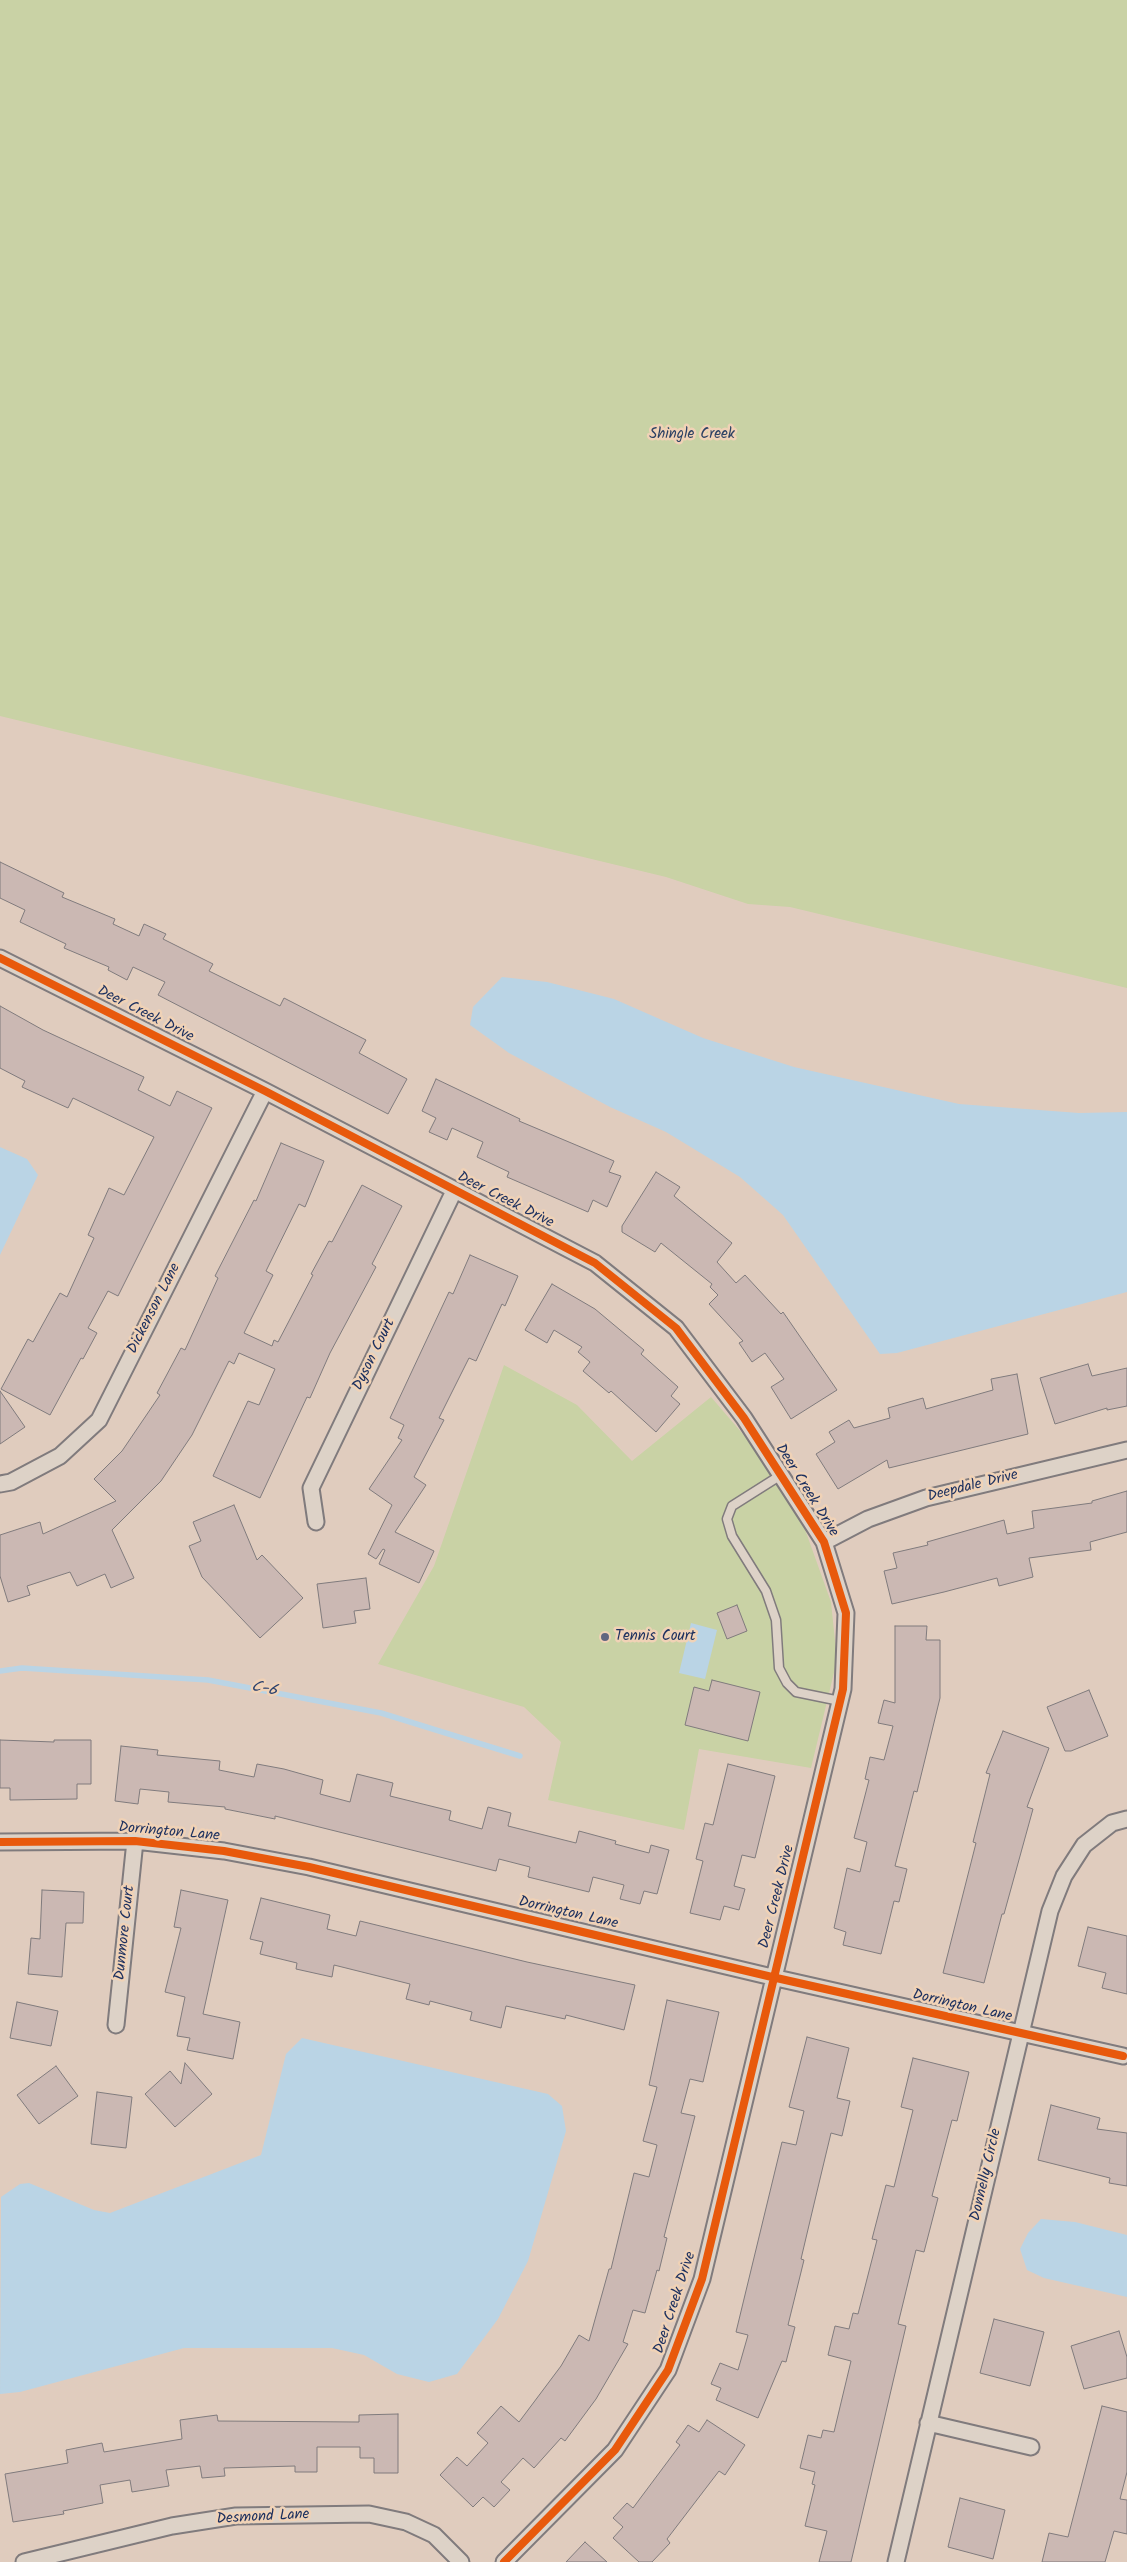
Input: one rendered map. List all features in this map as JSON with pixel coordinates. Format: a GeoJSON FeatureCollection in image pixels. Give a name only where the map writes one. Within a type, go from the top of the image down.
{"type":"FeatureCollection","features":[{"type":"Feature","properties":{"kind":"street","name":"Deer Creek Drive"},"geometry":{"type":"LineString","coordinates":[[0,958],[265,1091],[454,1191],[595,1262],[676,1328],[744,1418],[824,1542],[846,1614],[843,1689],[772,1977],[702,2279],[668,2370],[615,2450],[504,2562]]}},
{"type":"Feature","properties":{"kind":"street","name":"Dickenson Lane"},"geometry":{"type":"LineString","coordinates":[[0,1484],[11,1482],[60,1456],[99,1420],[265,1091]]}},
{"type":"Feature","properties":{"kind":"street","name":"Dyson Court"},"geometry":{"type":"LineString","coordinates":[[316,1522],[311,1488],[454,1191]]}},
{"type":"Feature","properties":{"kind":"street","name":"Deepdale Drive"},"geometry":{"type":"LineString","coordinates":[[824,1542],[868,1519],[926,1498],[1127,1450]]}},
{"type":"Feature","properties":{"kind":"street","name":"Donnelly Circle"},"geometry":{"type":"LineString","coordinates":[[896,2562],[1050,1911],[1064,1876],[1084,1845],[1112,1823],[1127,1819]]}},
{"type":"Feature","properties":{"kind":"street","name":"Dorrington Lane"},"geometry":{"type":"LineString","coordinates":[[0,1842],[135,1841],[224,1851],[309,1866],[772,1977],[1123,2056]]}},
{"type":"Feature","properties":{"kind":"street","name":"Dunmore Court"},"geometry":{"type":"LineString","coordinates":[[116,2025],[135,1841]]}},
{"type":"Feature","properties":{"kind":"street"},"geometry":{"type":"LineString","coordinates":[[928,2423],[1031,2447]]}},
{"type":"Feature","properties":{"kind":"street","name":"Desmond Lane"},"geometry":{"type":"LineString","coordinates":[[24,2562],[172,2526],[236,2516],[369,2514],[406,2522],[434,2535],[461,2562]]}},
{"type":"Feature","properties":{"kind":"lane"},"geometry":{"type":"LineString","coordinates":[[781,1474],[732,1506],[727,1519],[732,1536],[766,1591],[776,1620],[778,1668],[787,1683],[796,1692],[840,1701]]}},
{"type":"Feature","properties":{"kind":"green space","name":"Shingle Creek"},"geometry":{"type":"Polygon","coordinates":[[[0,0],[1127,0],[1127,988],[790,907],[748,904],[666,877],[0,716],[0,0]]]}},
{"type":"Feature","properties":{"kind":"green space"},"geometry":{"type":"Polygon","coordinates":[[[504,1365],[577,1405],[632,1461],[711,1397],[754,1447],[802,1521],[831,1602],[837,1660],[811,1768],[699,1749],[684,1830],[548,1800],[561,1742],[524,1707],[378,1664],[434,1566],[504,1365]]]}},
{"type":"Feature","properties":{"kind":"water"},"geometry":{"type":"Polygon","coordinates":[[[502,977],[547,982],[614,999],[703,1038],[794,1067],[959,1104],[1079,1113],[1127,1112],[1127,1292],[897,1353],[880,1354],[783,1215],[740,1177],[666,1132],[610,1107],[509,1053],[470,1025],[473,1007],[502,977]]]}},
{"type":"Feature","properties":{"kind":"water"},"geometry":{"type":"Polygon","coordinates":[[[0,1147],[27,1159],[38,1175],[0,1255],[0,1147]]]}},
{"type":"Feature","properties":{"kind":"water"},"geometry":{"type":"Polygon","coordinates":[[[691,1623],[717,1630],[705,1679],[679,1673],[691,1623]]]}},
{"type":"Feature","properties":{"kind":"water"},"geometry":{"type":"Polygon","coordinates":[[[302,2038],[548,2094],[562,2106],[566,2131],[528,2261],[498,2319],[457,2374],[429,2382],[397,2374],[364,2355],[332,2348],[184,2348],[20,2392],[0,2394],[1,2197],[20,2184],[29,2183],[94,2210],[110,2213],[261,2155],[286,2054],[302,2038]]]}},
{"type":"Feature","properties":{"kind":"water"},"geometry":{"type":"Polygon","coordinates":[[[1041,2219],[1075,2222],[1127,2235],[1127,2297],[1044,2278],[1027,2270],[1020,2249],[1028,2233],[1041,2219]]]}},
{"type":"Feature","properties":{"kind":"building"},"geometry":{"type":"Polygon","coordinates":[[[0,862],[64,893],[62,897],[115,919],[113,924],[139,936],[144,924],[166,934],[163,939],[213,964],[209,971],[280,1006],[284,998],[366,1040],[359,1053],[407,1079],[388,1114],[158,995],[165,982],[133,967],[127,980],[108,970],[109,967],[64,948],[66,944],[20,922],[25,910],[0,898],[0,862]]]}},
{"type":"Feature","properties":{"kind":"building"},"geometry":{"type":"Polygon","coordinates":[[[0,1006],[43,1030],[144,1077],[138,1090],[170,1106],[177,1091],[212,1108],[118,1296],[108,1291],[88,1328],[97,1333],[50,1415],[1,1389],[28,1339],[33,1342],[60,1293],[67,1297],[94,1238],[88,1235],[109,1188],[124,1195],[154,1137],[73,1098],[68,1108],[22,1087],[25,1081],[0,1068],[0,1006]]]}},
{"type":"Feature","properties":{"kind":"building"},"geometry":{"type":"Polygon","coordinates":[[[436,1079],[520,1119],[519,1121],[614,1161],[609,1172],[621,1176],[607,1207],[593,1200],[588,1212],[507,1177],[509,1172],[477,1157],[483,1142],[452,1128],[447,1140],[429,1132],[436,1118],[422,1111],[436,1079]]]}},
{"type":"Feature","properties":{"kind":"building"},"geometry":{"type":"Polygon","coordinates":[[[281,1143],[324,1161],[305,1207],[299,1204],[266,1271],[273,1275],[244,1333],[272,1346],[274,1340],[278,1342],[313,1275],[311,1274],[329,1241],[332,1242],[362,1185],[402,1206],[372,1264],[376,1267],[330,1353],[310,1398],[307,1397],[260,1498],[213,1476],[248,1401],[259,1405],[275,1369],[239,1353],[234,1364],[229,1361],[192,1435],[161,1481],[112,1530],[134,1578],[111,1588],[105,1574],[77,1586],[70,1572],[27,1586],[30,1595],[8,1602],[0,1576],[0,1535],[40,1522],[43,1534],[116,1501],[94,1479],[122,1451],[160,1395],[157,1393],[181,1348],[185,1350],[218,1278],[215,1276],[254,1200],[256,1201],[281,1143]]]}},
{"type":"Feature","properties":{"kind":"building"},"geometry":{"type":"Polygon","coordinates":[[[656,1172],[680,1187],[674,1196],[732,1243],[717,1262],[736,1283],[745,1275],[781,1314],[783,1312],[837,1390],[791,1419],[771,1387],[784,1379],[765,1353],[752,1362],[739,1343],[743,1341],[709,1304],[718,1295],[710,1287],[712,1284],[661,1243],[655,1252],[622,1232],[622,1226],[656,1172]]]}},
{"type":"Feature","properties":{"kind":"building"},"geometry":{"type":"Polygon","coordinates":[[[470,1255],[518,1276],[505,1306],[502,1304],[476,1361],[469,1358],[439,1418],[444,1420],[414,1477],[426,1485],[395,1532],[434,1551],[419,1583],[379,1564],[385,1550],[383,1549],[376,1559],[368,1554],[392,1505],[369,1489],[402,1440],[398,1438],[404,1425],[390,1418],[449,1292],[453,1294],[470,1255]]]}},
{"type":"Feature","properties":{"kind":"building"},"geometry":{"type":"Polygon","coordinates":[[[552,1284],[595,1309],[644,1350],[641,1354],[678,1387],[671,1396],[680,1404],[656,1432],[611,1391],[609,1393],[583,1371],[590,1362],[578,1352],[582,1347],[554,1330],[547,1343],[525,1330],[552,1284]]]}},
{"type":"Feature","properties":{"kind":"building"},"geometry":{"type":"Polygon","coordinates":[[[1088,1364],[1092,1376],[1127,1368],[1127,1406],[1107,1410],[1107,1408],[1055,1424],[1040,1378],[1088,1364]]]}},
{"type":"Feature","properties":{"kind":"building"},"geometry":{"type":"Polygon","coordinates":[[[1017,1374],[1028,1434],[889,1468],[887,1460],[838,1489],[816,1454],[835,1442],[829,1432],[849,1420],[854,1428],[890,1418],[888,1408],[923,1398],[926,1409],[993,1390],[991,1379],[1017,1374]]]}},
{"type":"Feature","properties":{"kind":"building"},"geometry":{"type":"Polygon","coordinates":[[[0,1391],[25,1427],[0,1444],[0,1391]]]}},
{"type":"Feature","properties":{"kind":"building"},"geometry":{"type":"Polygon","coordinates":[[[1127,1491],[1127,1532],[1090,1542],[1091,1550],[1029,1558],[1033,1577],[999,1586],[997,1578],[892,1604],[884,1571],[897,1568],[893,1553],[928,1545],[927,1542],[1004,1520],[1007,1534],[1034,1528],[1032,1511],[1092,1503],[1092,1501],[1127,1491]]]}},
{"type":"Feature","properties":{"kind":"building"},"geometry":{"type":"Polygon","coordinates":[[[234,1505],[257,1560],[262,1555],[303,1598],[260,1638],[202,1577],[189,1546],[201,1541],[193,1522],[234,1505]]]}},
{"type":"Feature","properties":{"kind":"building"},"geometry":{"type":"Polygon","coordinates":[[[366,1578],[370,1609],[354,1611],[356,1623],[323,1628],[317,1584],[366,1578]]]}},
{"type":"Feature","properties":{"kind":"building"},"geometry":{"type":"Polygon","coordinates":[[[737,1605],[747,1631],[727,1639],[717,1613],[737,1605]]]}},
{"type":"Feature","properties":{"kind":"building"},"geometry":{"type":"Polygon","coordinates":[[[895,1626],[927,1626],[926,1640],[940,1640],[940,1698],[917,1792],[914,1791],[895,1866],[907,1869],[899,1902],[894,1901],[881,1954],[843,1945],[846,1932],[834,1928],[847,1868],[860,1872],[867,1842],[854,1838],[869,1780],[865,1779],[870,1757],[884,1760],[893,1726],[878,1723],[884,1700],[895,1703],[895,1626]]]}},
{"type":"Feature","properties":{"kind":"building"},"geometry":{"type":"Polygon","coordinates":[[[712,1680],[760,1692],[748,1741],[685,1725],[694,1687],[709,1691],[712,1680]]]}},
{"type":"Feature","properties":{"kind":"building"},"geometry":{"type":"Polygon","coordinates":[[[1089,1690],[1108,1736],[1071,1751],[1065,1751],[1047,1707],[1089,1690]]]}},
{"type":"Feature","properties":{"kind":"building"},"geometry":{"type":"Polygon","coordinates":[[[1003,1731],[1049,1748],[1027,1807],[1033,1809],[984,1983],[943,1973],[976,1843],[973,1842],[990,1774],[986,1773],[1003,1731]]]}},
{"type":"Feature","properties":{"kind":"building"},"geometry":{"type":"Polygon","coordinates":[[[0,1740],[54,1742],[54,1740],[91,1740],[91,1784],[77,1784],[77,1799],[10,1800],[10,1788],[0,1788],[0,1740]]]}},
{"type":"Feature","properties":{"kind":"building"},"geometry":{"type":"Polygon","coordinates":[[[121,1746],[158,1750],[157,1755],[220,1761],[219,1770],[254,1777],[257,1764],[284,1769],[323,1780],[320,1794],[350,1802],[357,1774],[393,1783],[390,1796],[451,1811],[449,1820],[482,1829],[488,1807],[511,1813],[508,1826],[576,1843],[579,1831],[616,1841],[615,1844],[649,1853],[651,1845],[669,1850],[657,1894],[644,1891],[640,1904],[620,1899],[624,1885],[593,1877],[589,1892],[528,1877],[530,1867],[499,1859],[496,1871],[275,1816],[275,1819],[225,1809],[225,1807],[168,1802],[169,1792],[140,1789],[138,1804],[115,1801],[121,1746]]]}},
{"type":"Feature","properties":{"kind":"building"},"geometry":{"type":"Polygon","coordinates":[[[728,1764],[775,1776],[755,1858],[742,1855],[734,1886],[745,1889],[739,1910],[724,1906],[720,1920],[690,1913],[703,1861],[696,1859],[705,1823],[713,1825],[728,1764]]]}},
{"type":"Feature","properties":{"kind":"building"},"geometry":{"type":"Polygon","coordinates":[[[42,1890],[84,1892],[83,1923],[66,1923],[62,1977],[28,1974],[31,1938],[40,1939],[42,1890]]]}},
{"type":"Feature","properties":{"kind":"building"},"geometry":{"type":"Polygon","coordinates":[[[181,1890],[228,1900],[203,2014],[240,2022],[233,2059],[187,2050],[190,2038],[177,2036],[185,1997],[165,1992],[181,1928],[174,1927],[181,1890]]]}},
{"type":"Feature","properties":{"kind":"building"},"geometry":{"type":"Polygon","coordinates":[[[261,1898],[330,1915],[327,1929],[356,1936],[360,1921],[527,1962],[635,1985],[624,2030],[566,2015],[565,2019],[506,2006],[501,2028],[470,2020],[472,2012],[430,2001],[429,2005],[406,1999],[410,1984],[334,1965],[332,1977],[296,1969],[297,1963],[260,1954],[263,1942],[250,1939],[261,1898]]]}},
{"type":"Feature","properties":{"kind":"building"},"geometry":{"type":"Polygon","coordinates":[[[1088,1927],[1127,1936],[1127,1994],[1102,1988],[1106,1973],[1078,1966],[1088,1927]]]}},
{"type":"Feature","properties":{"kind":"building"},"geometry":{"type":"Polygon","coordinates":[[[667,2000],[719,2012],[703,2082],[690,2079],[681,2113],[695,2116],[664,2237],[667,2238],[659,2271],[657,2270],[645,2313],[633,2310],[623,2342],[628,2344],[596,2399],[565,2441],[561,2438],[534,2468],[523,2458],[501,2482],[510,2490],[494,2507],[483,2497],[473,2507],[440,2475],[457,2457],[467,2466],[488,2443],[477,2433],[501,2406],[519,2422],[561,2366],[579,2335],[589,2341],[609,2269],[611,2269],[634,2173],[649,2177],[657,2145],[643,2141],[657,2087],[649,2085],[667,2000]]]}},
{"type":"Feature","properties":{"kind":"building"},"geometry":{"type":"Polygon","coordinates":[[[17,2002],[58,2011],[51,2046],[10,2038],[17,2002]]]}},
{"type":"Feature","properties":{"kind":"building"},"geometry":{"type":"Polygon","coordinates":[[[807,2037],[849,2048],[837,2098],[850,2101],[842,2136],[831,2133],[801,2259],[804,2260],[788,2325],[795,2327],[786,2362],[782,2361],[758,2418],[716,2400],[721,2388],[711,2384],[720,2363],[738,2370],[748,2335],[736,2332],[782,2142],[796,2145],[804,2111],[789,2107],[807,2037]]]}},
{"type":"Feature","properties":{"kind":"building"},"geometry":{"type":"Polygon","coordinates":[[[913,2058],[969,2072],[957,2121],[952,2120],[932,2196],[938,2198],[924,2252],[916,2250],[898,2324],[906,2326],[851,2562],[819,2562],[827,2531],[805,2526],[815,2485],[812,2484],[815,2472],[800,2468],[808,2435],[821,2438],[823,2430],[834,2432],[851,2361],[828,2355],[835,2326],[849,2329],[853,2313],[858,2314],[877,2240],[872,2239],[886,2185],[894,2187],[913,2110],[901,2107],[913,2058]]]}},
{"type":"Feature","properties":{"kind":"building"},"geometry":{"type":"Polygon","coordinates":[[[185,2063],[212,2094],[175,2127],[145,2094],[170,2071],[181,2084],[185,2063]]]}},
{"type":"Feature","properties":{"kind":"building"},"geometry":{"type":"Polygon","coordinates":[[[56,2066],[78,2096],[39,2124],[17,2095],[56,2066]]]}},
{"type":"Feature","properties":{"kind":"building"},"geometry":{"type":"Polygon","coordinates":[[[97,2092],[132,2097],[126,2148],[91,2144],[97,2092]]]}},
{"type":"Feature","properties":{"kind":"building"},"geometry":{"type":"Polygon","coordinates":[[[1051,2105],[1100,2118],[1097,2129],[1127,2133],[1127,2186],[1109,2183],[1110,2178],[1038,2160],[1051,2105]]]}},
{"type":"Feature","properties":{"kind":"building"},"geometry":{"type":"Polygon","coordinates":[[[994,2319],[1044,2332],[1030,2386],[980,2373],[994,2319]]]}},
{"type":"Feature","properties":{"kind":"building"},"geometry":{"type":"Polygon","coordinates":[[[1119,2331],[1127,2357],[1127,2378],[1084,2389],[1071,2346],[1119,2331]]]}},
{"type":"Feature","properties":{"kind":"building"},"geometry":{"type":"Polygon","coordinates":[[[1102,2406],[1127,2412],[1127,2472],[1120,2499],[1127,2500],[1127,2534],[1114,2531],[1105,2562],[1042,2562],[1049,2533],[1068,2537],[1102,2406]]]}},
{"type":"Feature","properties":{"kind":"building"},"geometry":{"type":"Polygon","coordinates":[[[398,2414],[398,2473],[374,2473],[374,2458],[360,2458],[360,2447],[317,2447],[317,2472],[295,2472],[295,2466],[224,2468],[225,2476],[202,2478],[200,2466],[166,2470],[169,2486],[132,2492],[130,2480],[100,2485],[103,2503],[63,2511],[64,2514],[13,2522],[5,2474],[68,2463],[66,2450],[102,2443],[104,2452],[182,2439],[180,2420],[217,2415],[218,2421],[359,2422],[359,2415],[398,2414]]]}},
{"type":"Feature","properties":{"kind":"building"},"geometry":{"type":"Polygon","coordinates":[[[707,2420],[745,2445],[725,2475],[719,2471],[667,2539],[670,2543],[652,2562],[639,2562],[613,2538],[623,2527],[613,2518],[627,2503],[633,2508],[680,2445],[676,2442],[688,2425],[699,2432],[707,2420]]]}},
{"type":"Feature","properties":{"kind":"building"},"geometry":{"type":"Polygon","coordinates":[[[960,2498],[1005,2510],[993,2559],[948,2547],[960,2498]]]}},
{"type":"Feature","properties":{"kind":"building"},"geometry":{"type":"Polygon","coordinates":[[[585,2542],[607,2562],[566,2562],[585,2542]]]}},
{"type":"Feature","properties":{"kind":"waterway","name":"C-6"},"geometry":{"type":"LineString","coordinates":[[0,1671],[22,1668],[208,1680],[381,1713],[520,1756]]}},
{"type":"Feature","properties":{"kind":"cycle path"},"geometry":{"type":"LineString","coordinates":[[0,958],[265,1091],[595,1263],[676,1328],[744,1418],[824,1542],[846,1613],[843,1689],[702,2279],[668,2370],[615,2450],[504,2562]]}},
{"type":"Feature","properties":{"kind":"cycle path"},"geometry":{"type":"LineString","coordinates":[[0,1842],[135,1841],[224,1851],[309,1867],[772,1977],[1123,2056]]}},
{"type":"Feature","properties":{"kind":"place","name":"Tennis Court"},"geometry":{"type":"Point","coordinates":[605,1637]}}]}
